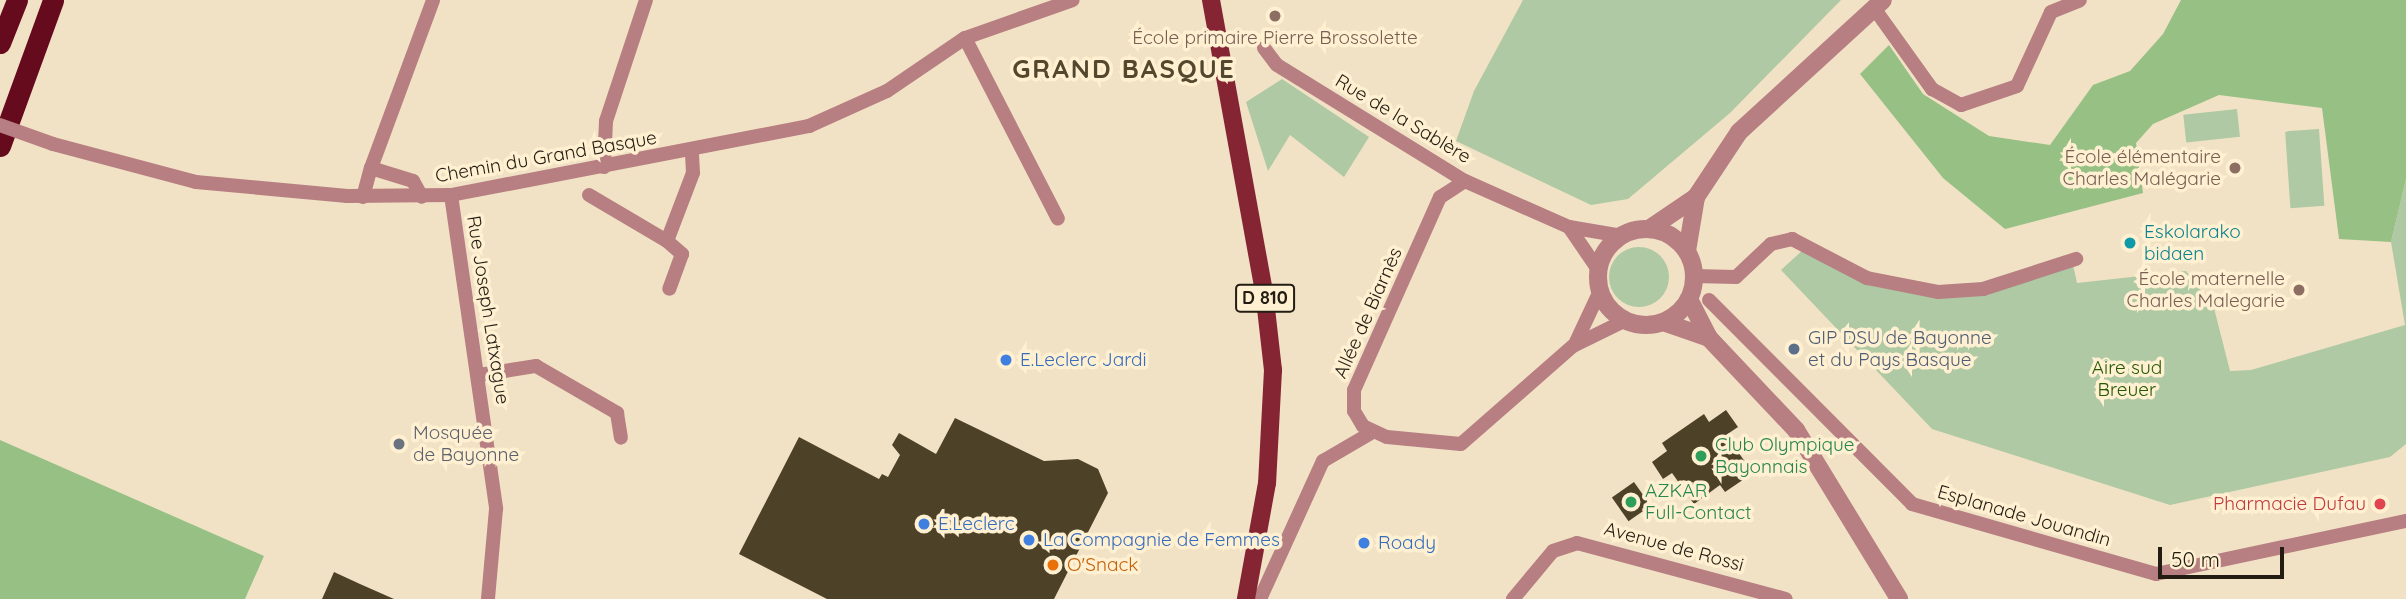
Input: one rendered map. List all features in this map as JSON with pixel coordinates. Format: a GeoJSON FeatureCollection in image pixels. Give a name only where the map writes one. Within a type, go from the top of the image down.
{"type":"FeatureCollection","features":[{"type":"Feature","properties":{"kind":"highway"},"geometry":{"type":"LineString","coordinates":[[0,43],[17,0]]}},
{"type":"Feature","properties":{"kind":"highway"},"geometry":{"type":"LineString","coordinates":[[0,146],[53,0]]}},
{"type":"Feature","properties":{"kind":"main road","name":"D 810"},"geometry":{"type":"LineString","coordinates":[[1211,0],[1264,291],[1273,370],[1267,483],[1246,599]]}},
{"type":"Feature","properties":{"kind":"street"},"geometry":{"type":"LineString","coordinates":[[363,197],[370,168],[433,0]]}},
{"type":"Feature","properties":{"kind":"street"},"geometry":{"type":"LineString","coordinates":[[604,167],[607,121],[646,0]]}},
{"type":"Feature","properties":{"kind":"street","name":"Chemin du Grand Basque"},"geometry":{"type":"LineString","coordinates":[[0,125],[53,144],[196,182],[363,197],[451,195],[692,152],[810,126],[849,110],[965,38],[1073,0]]}},
{"type":"Feature","properties":{"kind":"street"},"geometry":{"type":"LineString","coordinates":[[1573,346],[1600,291],[1599,271],[1603,257],[1622,236],[1649,229],[1696,197],[1744,127],[1878,4],[1932,89],[1961,105],[2017,86],[2051,12],[2080,0]]}},
{"type":"Feature","properties":{"kind":"street"},"geometry":{"type":"LineString","coordinates":[[965,38],[1058,219]]}},
{"type":"Feature","properties":{"kind":"street","name":"Rue de la Sablère"},"geometry":{"type":"LineString","coordinates":[[1264,48],[1278,65],[1465,181],[1569,227],[1622,236]]}},
{"type":"Feature","properties":{"kind":"street"},"geometry":{"type":"LineString","coordinates":[[667,241],[693,173],[692,152]]}},
{"type":"Feature","properties":{"kind":"street"},"geometry":{"type":"LineString","coordinates":[[370,168],[413,181],[422,197]]}},
{"type":"Feature","properties":{"kind":"street","name":"Allée de Biarnès"},"geometry":{"type":"LineString","coordinates":[[1371,433],[1356,418],[1354,390],[1440,197],[1465,181]]}},
{"type":"Feature","properties":{"kind":"street","name":"Rue Joseph Latxague"},"geometry":{"type":"LineString","coordinates":[[451,195],[479,375],[496,509],[488,599]]}},
{"type":"Feature","properties":{"kind":"street"},"geometry":{"type":"LineString","coordinates":[[589,195],[667,241],[682,254],[669,289]]}},
{"type":"Feature","properties":{"kind":"street"},"geometry":{"type":"LineString","coordinates":[[1663,322],[1689,299],[1694,276],[1687,251],[1696,197]]}},
{"type":"Feature","properties":{"kind":"street"},"geometry":{"type":"LineString","coordinates":[[1569,227],[1599,271]]}},
{"type":"Feature","properties":{"kind":"street"},"geometry":{"type":"LineString","coordinates":[[1649,229],[1664,232],[1687,251]]}},
{"type":"Feature","properties":{"kind":"street"},"geometry":{"type":"LineString","coordinates":[[1694,276],[1736,277],[1771,244],[1792,239],[1867,278],[1938,292],[1983,289],[2076,259]]}},
{"type":"Feature","properties":{"kind":"street"},"geometry":{"type":"LineString","coordinates":[[1600,291],[1626,320]]}},
{"type":"Feature","properties":{"kind":"street"},"geometry":{"type":"LineString","coordinates":[[1689,299],[1709,338],[1791,422],[1899,599]]}},
{"type":"Feature","properties":{"kind":"street","name":"Esplanade Jouandin"},"geometry":{"type":"LineString","coordinates":[[1709,300],[1912,504],[2155,574],[2406,521]]}},
{"type":"Feature","properties":{"kind":"street"},"geometry":{"type":"LineString","coordinates":[[1260,599],[1323,461],[1371,433],[1440,446],[1461,444],[1573,346],[1626,320],[1663,322],[1709,338]]}},
{"type":"Feature","properties":{"kind":"street"},"geometry":{"type":"LineString","coordinates":[[479,375],[536,366],[617,413],[621,438]]}},
{"type":"Feature","properties":{"kind":"street","name":"Avenue de Rossi"},"geometry":{"type":"LineString","coordinates":[[1513,599],[1553,551],[1577,543],[1603,546],[1786,599]]}},
{"type":"Feature","properties":{"kind":"green space"},"geometry":{"type":"Polygon","coordinates":[[[1523,0],[1841,0],[1730,113],[1628,199],[1591,205],[1456,141],[1474,91],[1523,0]]]}},
{"type":"Feature","properties":{"kind":"green space"},"geometry":{"type":"Polygon","coordinates":[[[2181,0],[2406,0],[2406,179],[2391,242],[2339,239],[2322,108],[2219,95],[2153,124],[2136,143],[2143,193],[2005,229],[1943,178],[1860,74],[1889,45],[1923,94],[1989,136],[2050,145],[2093,85],[2130,71],[2163,34],[2181,0]]]}},
{"type":"Feature","properties":{"kind":"green space"},"geometry":{"type":"Polygon","coordinates":[[[1282,79],[1369,137],[1344,177],[1290,135],[1268,171],[1246,102],[1282,79]]]}},
{"type":"Feature","properties":{"kind":"green space"},"geometry":{"type":"Polygon","coordinates":[[[2237,109],[2240,137],[2186,142],[2183,115],[2237,109]]]}},
{"type":"Feature","properties":{"kind":"green space"},"geometry":{"type":"Polygon","coordinates":[[[2319,129],[2324,206],[2290,208],[2285,131],[2319,129]]]}},
{"type":"Feature","properties":{"kind":"green space","name":"Aire sud Breuer"},"geometry":{"type":"Polygon","coordinates":[[[2406,179],[2406,444],[2390,457],[2170,505],[1932,429],[1781,270],[1804,249],[1868,281],[1937,295],[2073,265],[2077,283],[2186,271],[2214,308],[2230,371],[2251,370],[2405,325],[2391,242],[2406,179]]]}},
{"type":"Feature","properties":{"kind":"green space"},"geometry":{"type":"Polygon","coordinates":[[[1633,247],[1645,247],[1664,260],[1669,277],[1667,289],[1656,302],[1645,307],[1633,307],[1614,294],[1609,283],[1609,271],[1622,252],[1633,247]]]}},
{"type":"Feature","properties":{"kind":"green space"},"geometry":{"type":"Polygon","coordinates":[[[0,440],[264,556],[245,599],[0,599],[0,440]]]}},
{"type":"Feature","properties":{"kind":"building","name":"Club Olympique Bayonnais"},"geometry":{"type":"Polygon","coordinates":[[[1726,410],[1738,427],[1726,435],[1753,473],[1725,492],[1720,485],[1694,504],[1672,473],[1663,479],[1652,462],[1667,451],[1662,443],[1704,414],[1709,422],[1726,410]]]}},
{"type":"Feature","properties":{"kind":"building","name":"E.Leclerc"},"geometry":{"type":"Polygon","coordinates":[[[955,418],[1044,461],[1078,459],[1098,469],[1108,493],[1054,599],[827,599],[739,554],[799,437],[879,479],[882,474],[888,477],[900,455],[892,445],[899,433],[936,454],[955,418]]]}},
{"type":"Feature","properties":{"kind":"building","name":"AZKAR Full-Contact"},"geometry":{"type":"Polygon","coordinates":[[[1634,482],[1651,506],[1629,521],[1612,497],[1634,482]]]}},
{"type":"Feature","properties":{"kind":"building"},"geometry":{"type":"Polygon","coordinates":[[[334,572],[360,584],[394,599],[322,599],[334,572]]]}},
{"type":"Feature","properties":{"kind":"place","name":"École primaire Pierre Brossolette"},"geometry":{"type":"Point","coordinates":[1275,16]}},
{"type":"Feature","properties":{"kind":"place","name":"École élémentaire Charles Malégarie"},"geometry":{"type":"Point","coordinates":[2235,168]}},
{"type":"Feature","properties":{"kind":"place","name":"Eskolarako bidaen"},"geometry":{"type":"Point","coordinates":[2130,243]}},
{"type":"Feature","properties":{"kind":"place","name":"École maternelle Charles Malegarie"},"geometry":{"type":"Point","coordinates":[2299,290]}},
{"type":"Feature","properties":{"kind":"place","name":"GIP DSU de Bayonne et du Pays Basque"},"geometry":{"type":"Point","coordinates":[1794,349]}},
{"type":"Feature","properties":{"kind":"place","name":"E.Leclerc Jardi"},"geometry":{"type":"Point","coordinates":[1006,360]}},
{"type":"Feature","properties":{"kind":"place","name":"Mosquée de Bayonne"},"geometry":{"type":"Point","coordinates":[399,444]}},
{"type":"Feature","properties":{"kind":"place","name":"Club Olympique Bayonnais"},"geometry":{"type":"Point","coordinates":[1701,456]}},
{"type":"Feature","properties":{"kind":"place","name":"AZKAR Full-Contact"},"geometry":{"type":"Point","coordinates":[1631,502]}},
{"type":"Feature","properties":{"kind":"place","name":"Pharmacie Dufau"},"geometry":{"type":"Point","coordinates":[2380,504]}},
{"type":"Feature","properties":{"kind":"place","name":"E.Leclerc"},"geometry":{"type":"Point","coordinates":[924,524]}},
{"type":"Feature","properties":{"kind":"place","name":"La Compagnie de Femmes"},"geometry":{"type":"Point","coordinates":[1029,540]}},
{"type":"Feature","properties":{"kind":"place","name":"Roady"},"geometry":{"type":"Point","coordinates":[1364,543]}},
{"type":"Feature","properties":{"kind":"place","name":"O'Snack"},"geometry":{"type":"Point","coordinates":[1053,565]}},
{"type":"Feature","properties":{"kind":"district","name":"GRAND BASQUE"},"geometry":{"type":"Point","coordinates":[1124,69]}}]}
